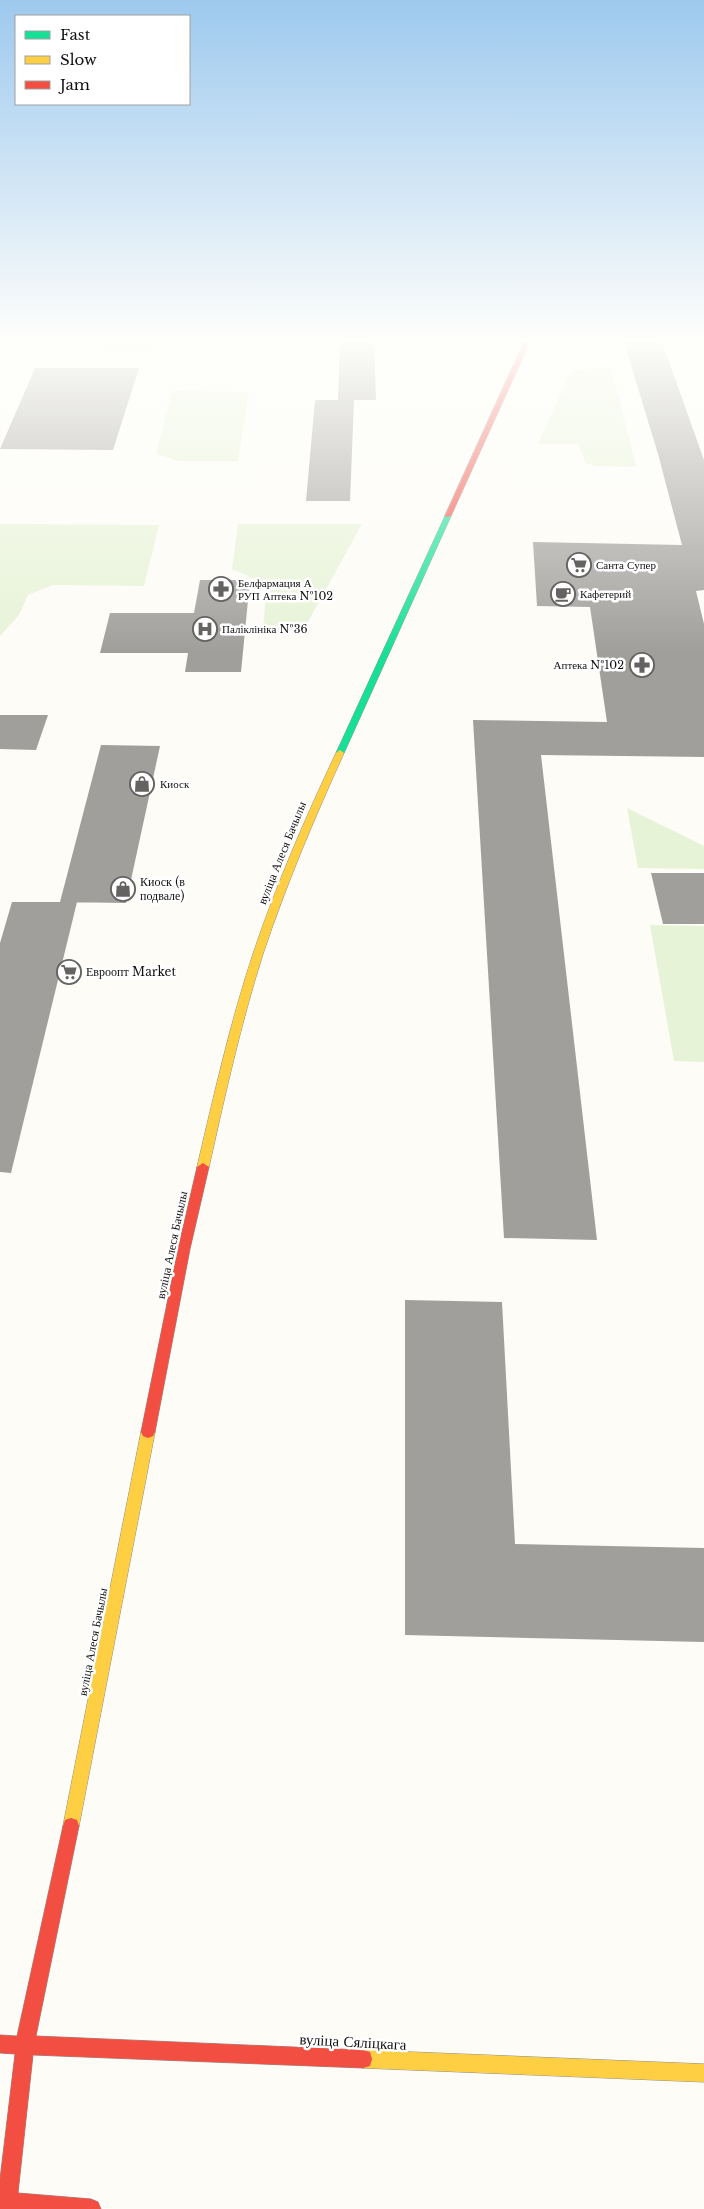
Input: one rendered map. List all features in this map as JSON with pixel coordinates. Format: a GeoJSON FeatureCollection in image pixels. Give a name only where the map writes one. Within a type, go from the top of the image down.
{"type":"FeatureCollection","features":[{"type":"Feature","properties":{"kind":"street","name":"вуліца Алеся Бачылы"},"geometry":{"type":"LineString","coordinates":[[4,2202],[25,2043],[69,1837],[184,1249],[232,1042],[268,924],[313,812],[480,445]]}},
{"type":"Feature","properties":{"kind":"street","name":"вуліца Сяліцкага"},"geometry":{"type":"LineString","coordinates":[[0,2044],[25,2043],[704,2073]]}},
{"type":"Feature","properties":{"kind":"street"},"geometry":{"type":"LineString","coordinates":[[4,2202],[91,2209]]}},
{"type":"Feature","properties":{"kind":"green space"},"geometry":{"type":"Polygon","coordinates":[[[158,445],[241,445],[238,461],[179,461],[156,454],[158,445]]]}},
{"type":"Feature","properties":{"kind":"green space"},"geometry":{"type":"Polygon","coordinates":[[[578,445],[631,445],[636,467],[596,466],[586,463],[578,445]]]}},
{"type":"Feature","properties":{"kind":"green space"},"geometry":{"type":"Polygon","coordinates":[[[0,524],[159,525],[144,586],[53,585],[28,595],[19,615],[0,636],[0,524]]]}},
{"type":"Feature","properties":{"kind":"green space"},"geometry":{"type":"Polygon","coordinates":[[[238,524],[362,524],[304,629],[263,629],[267,584],[232,569],[238,524]]]}},
{"type":"Feature","properties":{"kind":"green space"},"geometry":{"type":"Polygon","coordinates":[[[627,808],[704,846],[704,869],[638,868],[627,808]]]}},
{"type":"Feature","properties":{"kind":"green space"},"geometry":{"type":"Polygon","coordinates":[[[650,925],[704,926],[704,1062],[674,1061],[650,925]]]}},
{"type":"Feature","properties":{"kind":"building"},"geometry":{"type":"Polygon","coordinates":[[[2,445],[115,445],[113,450],[0,449],[2,445]]]}},
{"type":"Feature","properties":{"kind":"building"},"geometry":{"type":"Polygon","coordinates":[[[311,445],[352,445],[350,501],[306,501],[311,445]]]}},
{"type":"Feature","properties":{"kind":"building"},"geometry":{"type":"Polygon","coordinates":[[[655,445],[699,445],[704,460],[704,590],[696,591],[704,624],[704,757],[541,755],[597,1240],[504,1238],[473,720],[607,722],[590,607],[537,606],[533,542],[682,545],[655,445]]]}},
{"type":"Feature","properties":{"kind":"building"},"geometry":{"type":"Polygon","coordinates":[[[200,580],[250,580],[241,672],[185,672],[188,653],[100,653],[110,613],[194,613],[200,580]]]}},
{"type":"Feature","properties":{"kind":"building"},"geometry":{"type":"Polygon","coordinates":[[[0,715],[48,715],[36,750],[0,749],[0,715]]]}},
{"type":"Feature","properties":{"kind":"building"},"geometry":{"type":"Polygon","coordinates":[[[101,745],[160,746],[126,903],[60,902],[101,745]]]}},
{"type":"Feature","properties":{"kind":"building"},"geometry":{"type":"Polygon","coordinates":[[[651,873],[704,873],[704,924],[663,924],[651,873]]]}},
{"type":"Feature","properties":{"kind":"building"},"geometry":{"type":"Polygon","coordinates":[[[12,902],[77,902],[11,1173],[0,1172],[0,943],[12,902]]]}},
{"type":"Feature","properties":{"kind":"building"},"geometry":{"type":"Polygon","coordinates":[[[405,1300],[502,1302],[515,1544],[704,1548],[704,1642],[405,1635],[405,1300]]]}},
{"type":"Feature","properties":{"kind":"traffic: fast"},"geometry":{"type":"LineString","coordinates":[[340,753],[448,516]]}},
{"type":"Feature","properties":{"kind":"traffic: slow"},"geometry":{"type":"LineString","coordinates":[[203,1167],[232,1045],[258,955],[293,859],[340,753]]}},
{"type":"Feature","properties":{"kind":"traffic: slow"},"geometry":{"type":"LineString","coordinates":[[71,1826],[148,1432]]}},
{"type":"Feature","properties":{"kind":"traffic: slow"},"geometry":{"type":"LineString","coordinates":[[363,2059],[704,2073]]}},
{"type":"Feature","properties":{"kind":"traffic: jam"},"geometry":{"type":"LineString","coordinates":[[448,516],[480,445]]}},
{"type":"Feature","properties":{"kind":"traffic: jam"},"geometry":{"type":"LineString","coordinates":[[148,1432],[184,1249],[203,1167]]}},
{"type":"Feature","properties":{"kind":"traffic: jam"},"geometry":{"type":"LineString","coordinates":[[7,2202],[25,2043],[71,1826]]}},
{"type":"Feature","properties":{"kind":"traffic: jam"},"geometry":{"type":"LineString","coordinates":[[0,2044],[363,2059]]}},
{"type":"Feature","properties":{"kind":"traffic: jam"},"geometry":{"type":"LineString","coordinates":[[0,2201],[91,2209]]}},
{"type":"Feature","properties":{"kind":"place","name":"Санта Супер"},"geometry":{"type":"Point","coordinates":[579,565]}},
{"type":"Feature","properties":{"kind":"place","name":"Белфармация А РУП Аптека №102"},"geometry":{"type":"Point","coordinates":[221,589]}},
{"type":"Feature","properties":{"kind":"place","name":"Кафетерий"},"geometry":{"type":"Point","coordinates":[563,594]}},
{"type":"Feature","properties":{"kind":"place","name":"Паліклініка №36"},"geometry":{"type":"Point","coordinates":[205,629]}},
{"type":"Feature","properties":{"kind":"place","name":"Аптека №102"},"geometry":{"type":"Point","coordinates":[642,665]}},
{"type":"Feature","properties":{"kind":"place","name":"Киоск"},"geometry":{"type":"Point","coordinates":[142,784]}},
{"type":"Feature","properties":{"kind":"place","name":"Киоск (в подвале)"},"geometry":{"type":"Point","coordinates":[123,889]}},
{"type":"Feature","properties":{"kind":"place","name":"Евроопт Market"},"geometry":{"type":"Point","coordinates":[69,972]}}]}
